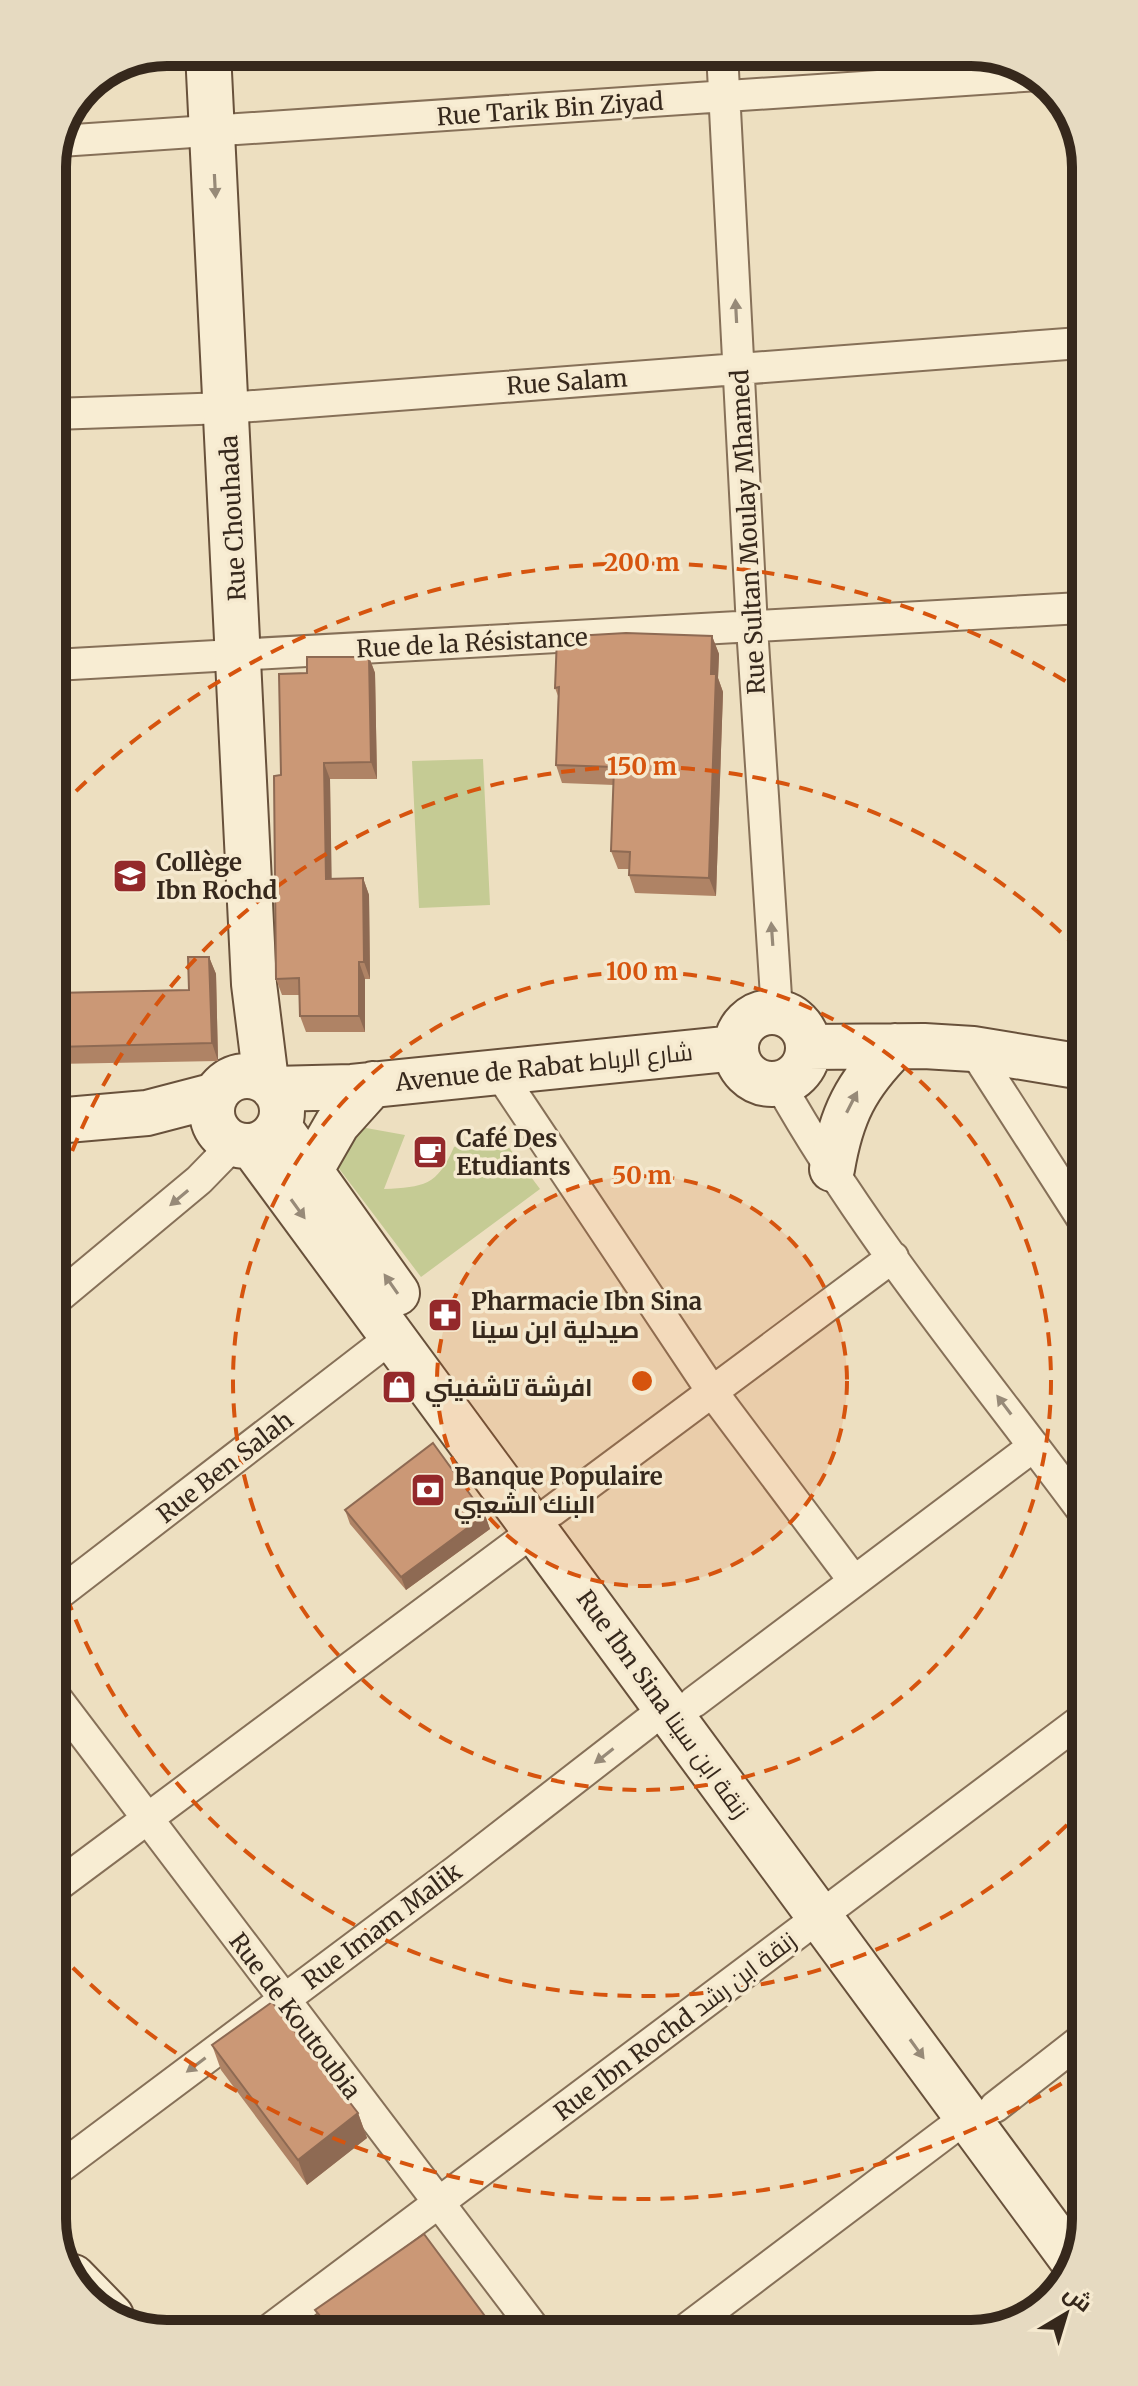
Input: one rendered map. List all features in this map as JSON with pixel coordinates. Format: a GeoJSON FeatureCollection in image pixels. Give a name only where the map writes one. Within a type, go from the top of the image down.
{"type":"FeatureCollection","features":[{"type":"Feature","properties":{"kind":"street","name":"Rue Chouhada"},"geometry":{"type":"LineString","coordinates":[[209,66],[254,984],[250,1112]]}},
{"type":"Feature","properties":{"kind":"street","name":"Rue Sultan Moulay Mhamed"},"geometry":{"type":"LineString","coordinates":[[723,66],[752,627],[777,1012]]}},
{"type":"Feature","properties":{"kind":"street","name":"Rue Tarik Bin Ziyad"},"geometry":{"type":"LineString","coordinates":[[70,140],[1016,77]]}},
{"type":"Feature","properties":{"kind":"street","name":"Rue Salam"},"geometry":{"type":"LineString","coordinates":[[66,414],[227,408],[1072,344]]}},
{"type":"Feature","properties":{"kind":"street","name":"Rue de la Résistance"},"geometry":{"type":"LineString","coordinates":[[66,664],[1072,609]]}},
{"type":"Feature","properties":{"kind":"street"},"geometry":{"type":"LineString","coordinates":[[765,1012],[789,1016],[799,1024],[808,1047],[800,1070],[779,1083],[755,1079],[745,1071],[736,1048],[744,1025],[765,1012]]}},
{"type":"Feature","properties":{"kind":"street"},"geometry":{"type":"LineString","coordinates":[[832,1169],[838,1134],[850,1101],[870,1071],[895,1046]]}},
{"type":"Feature","properties":{"kind":"street"},"geometry":{"type":"LineString","coordinates":[[808,1047],[973,1049],[1072,1065]]}},
{"type":"Feature","properties":{"kind":"street","name":"Avenue de Rabat شارع الرباط"},"geometry":{"type":"LineString","coordinates":[[66,1120],[147,1113],[250,1112],[363,1085],[736,1048]]}},
{"type":"Feature","properties":{"kind":"street"},"geometry":{"type":"LineString","coordinates":[[973,1049],[1072,1203]]}},
{"type":"Feature","properties":{"kind":"street"},"geometry":{"type":"LineString","coordinates":[[498,1071],[713,1393],[854,1581]]}},
{"type":"Feature","properties":{"kind":"street"},"geometry":{"type":"LineString","coordinates":[[779,1083],[832,1169],[893,1257],[1072,1497]]}},
{"type":"Feature","properties":{"kind":"street"},"geometry":{"type":"LineString","coordinates":[[310,1171],[363,1085]]}},
{"type":"Feature","properties":{"kind":"street"},"geometry":{"type":"LineString","coordinates":[[66,1291],[199,1180],[250,1112]]}},
{"type":"Feature","properties":{"kind":"street","name":"Rue Ibn Sina زنقة ابن سينا"},"geometry":{"type":"LineString","coordinates":[[250,1112],[310,1171],[544,1521],[981,2112],[1067,2251]]}},
{"type":"Feature","properties":{"kind":"street","name":"Rue Ibn Sina زنقة ابن سينا"},"geometry":{"type":"LineString","coordinates":[[250,1112],[392,1337],[544,1521]]}},
{"type":"Feature","properties":{"kind":"street"},"geometry":{"type":"LineString","coordinates":[[66,1879],[893,1257]]}},
{"type":"Feature","properties":{"kind":"street","name":"Rue Ben Salah"},"geometry":{"type":"LineString","coordinates":[[66,1588],[392,1337]]}},
{"type":"Feature","properties":{"kind":"street","name":"Rue Imam Malik"},"geometry":{"type":"LineString","coordinates":[[66,2163],[680,1705],[854,1581],[1034,1446]]}},
{"type":"Feature","properties":{"kind":"street","name":"Rue de Koutoubia"},"geometry":{"type":"LineString","coordinates":[[66,1711],[528,2320]]}},
{"type":"Feature","properties":{"kind":"street","name":"Rue Ibn Rochd زنقة ابن رشد"},"geometry":{"type":"LineString","coordinates":[[282,2320],[1072,1727]]}},
{"type":"Feature","properties":{"kind":"street"},"geometry":{"type":"LineString","coordinates":[[699,2320],[1072,2046]]}},
{"type":"Feature","properties":{"kind":"street","name":"Rue Ibn Sina زنقة ابن سينا"},"geometry":{"type":"LineString","coordinates":[[981,2112],[1072,2213]]}},
{"type":"Feature","properties":{"kind":"green space"},"geometry":{"type":"Polygon","coordinates":[[[483,759],[490,905],[419,908],[412,761],[483,759]]]}},
{"type":"Feature","properties":{"kind":"green space"},"geometry":{"type":"Polygon","coordinates":[[[355,1126],[405,1135],[384,1189],[428,1182],[442,1170],[454,1147],[498,1133],[540,1189],[421,1277],[328,1154],[355,1126]]]}},
{"type":"Feature","properties":{"kind":"building"},"geometry":{"type":"Polygon","coordinates":[[[626,633],[712,636],[711,674],[716,674],[709,878],[629,875],[630,852],[611,851],[614,767],[556,765],[557,637],[626,633]]]}},
{"type":"Feature","properties":{"kind":"building"},"geometry":{"type":"Polygon","coordinates":[[[307,657],[369,657],[371,762],[324,763],[326,879],[363,878],[364,962],[359,962],[359,1016],[300,1016],[299,978],[276,979],[274,776],[281,775],[279,674],[307,673],[307,657]]]}},
{"type":"Feature","properties":{"kind":"building"},"geometry":{"type":"Polygon","coordinates":[[[188,957],[209,957],[212,1043],[66,1047],[66,993],[189,990],[188,957]]]}},
{"type":"Feature","properties":{"kind":"building","name":"Banque Populaire البنك الشعبي"},"geometry":{"type":"Polygon","coordinates":[[[433,1443],[485,1515],[401,1577],[345,1510],[433,1443]]]}},
{"type":"Feature","properties":{"kind":"building"},"geometry":{"type":"Polygon","coordinates":[[[272,2002],[358,2113],[298,2160],[212,2045],[272,2002]]]}},
{"type":"Feature","properties":{"kind":"building"},"geometry":{"type":"Polygon","coordinates":[[[424,2234],[488,2320],[323,2320],[315,2310],[424,2234]]]}},
{"type":"Feature","properties":{"kind":"place","name":"Collège Ibn Rochd"},"geometry":{"type":"Point","coordinates":[130,876]}},
{"type":"Feature","properties":{"kind":"place","name":"Café Des Etudiants"},"geometry":{"type":"Point","coordinates":[430,1152]}},
{"type":"Feature","properties":{"kind":"place","name":"Pharmacie Ibn Sina صيدلية ابن سينا"},"geometry":{"type":"Point","coordinates":[445,1315]}},
{"type":"Feature","properties":{"kind":"place","name":"افرشة تاشفيني"},"geometry":{"type":"Point","coordinates":[399,1387]}},
{"type":"Feature","properties":{"kind":"place","name":"Banque Populaire البنك الشعبي"},"geometry":{"type":"Point","coordinates":[428,1490]}}]}
